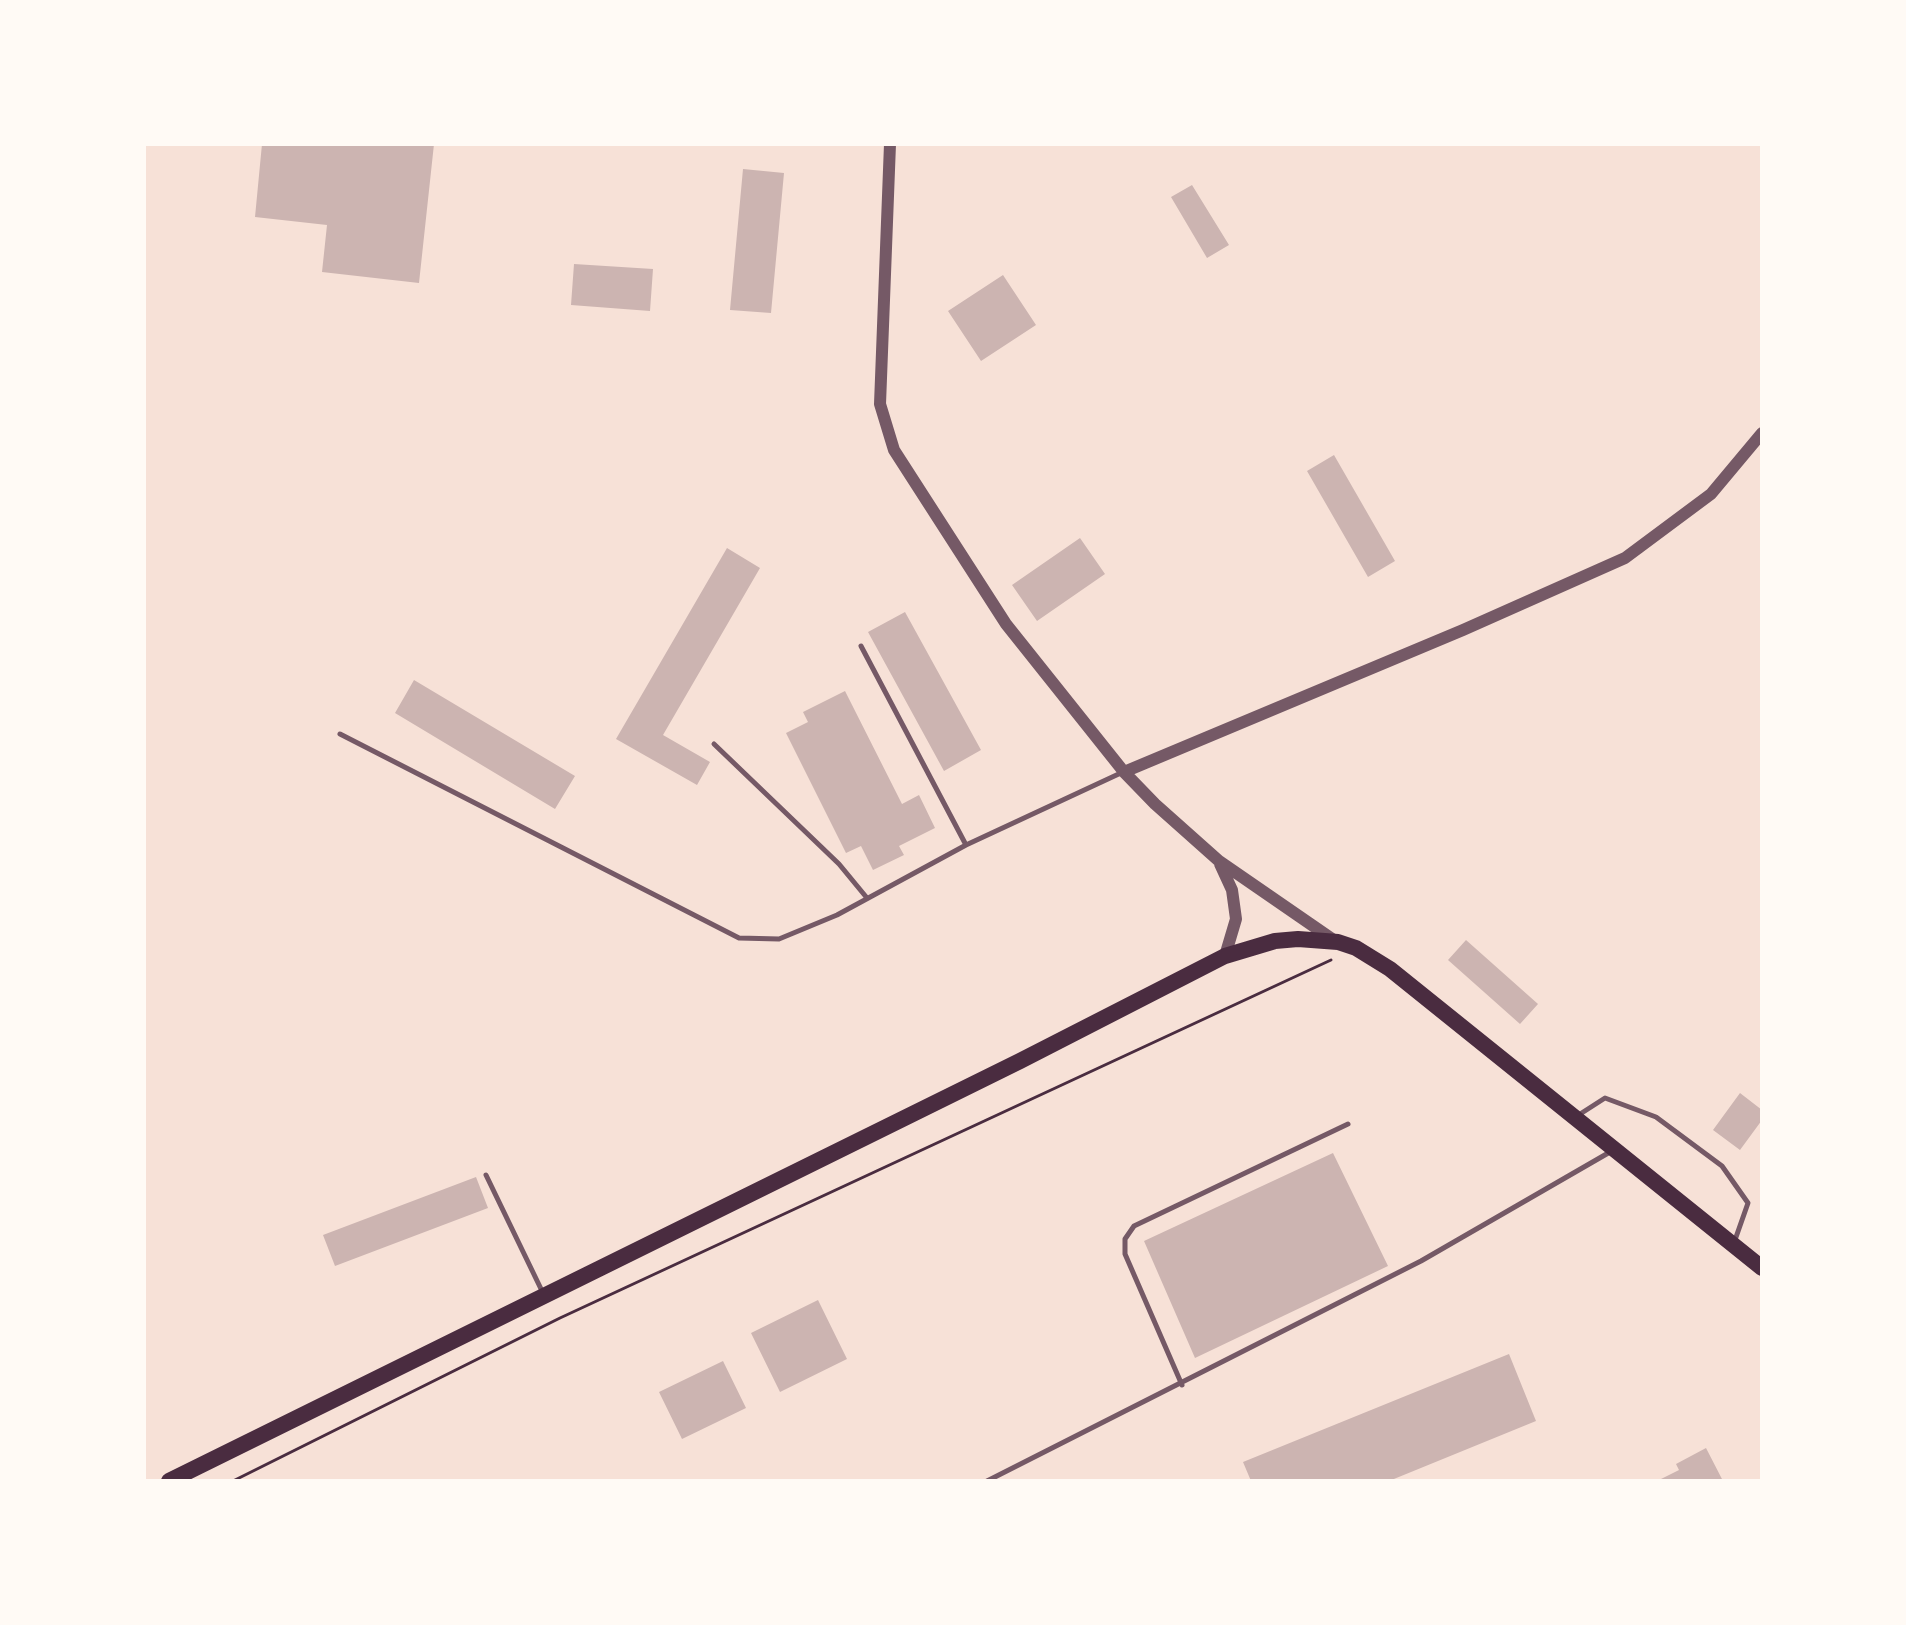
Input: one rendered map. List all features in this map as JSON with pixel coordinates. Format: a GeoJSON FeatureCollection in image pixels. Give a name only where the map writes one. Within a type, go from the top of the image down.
{"type":"FeatureCollection","features":[{"type":"Feature","properties":{"kind":"main road"},"geometry":{"type":"LineString","coordinates":[[169,1481],[1020,1061],[1225,956],[1275,941],[1338,942],[1356,948],[1390,969],[1762,1268]]}},
{"type":"Feature","properties":{"kind":"street"},"geometry":{"type":"LineString","coordinates":[[890,144],[880,404],[894,450],[1006,624],[1124,772],[1219,861],[1338,942]]}},
{"type":"Feature","properties":{"kind":"street"},"geometry":{"type":"LineString","coordinates":[[1124,772],[1463,630],[1625,558],[1711,494],[1762,433]]}},
{"type":"Feature","properties":{"kind":"street"},"geometry":{"type":"LineString","coordinates":[[1219,861],[1232,890],[1236,919],[1225,956]]}},
{"type":"Feature","properties":{"kind":"lane"},"geometry":{"type":"LineString","coordinates":[[861,646],[966,845]]}},
{"type":"Feature","properties":{"kind":"lane"},"geometry":{"type":"LineString","coordinates":[[340,734],[739,938],[779,939],[837,915],[966,845],[1124,772]]}},
{"type":"Feature","properties":{"kind":"lane"},"geometry":{"type":"LineString","coordinates":[[714,744],[839,864],[867,898]]}},
{"type":"Feature","properties":{"kind":"lane"},"geometry":{"type":"LineString","coordinates":[[1574,1118],[1605,1098],[1656,1117],[1722,1166],[1748,1203],[1733,1245]]}},
{"type":"Feature","properties":{"kind":"lane"},"geometry":{"type":"LineString","coordinates":[[1182,1385],[1125,1254],[1125,1239],[1134,1226],[1348,1124]]}},
{"type":"Feature","properties":{"kind":"lane"},"geometry":{"type":"LineString","coordinates":[[987,1481],[1182,1385],[1421,1261],[1614,1150]]}},
{"type":"Feature","properties":{"kind":"lane"},"geometry":{"type":"LineString","coordinates":[[486,1175],[544,1296]]}},
{"type":"Feature","properties":{"kind":"path"},"geometry":{"type":"LineString","coordinates":[[233,1481],[560,1318],[1356,948]]}},
{"type":"Feature","properties":{"kind":"building"},"geometry":{"type":"Polygon","coordinates":[[[262,144],[434,144],[419,283],[322,272],[327,225],[255,217],[262,144]]]}},
{"type":"Feature","properties":{"kind":"building"},"geometry":{"type":"Polygon","coordinates":[[[743,169],[784,173],[771,313],[730,310],[743,169]]]}},
{"type":"Feature","properties":{"kind":"building"},"geometry":{"type":"Polygon","coordinates":[[[1192,185],[1229,245],[1207,258],[1171,197],[1192,185]]]}},
{"type":"Feature","properties":{"kind":"building"},"geometry":{"type":"Polygon","coordinates":[[[574,264],[653,269],[650,311],[571,305],[574,264]]]}},
{"type":"Feature","properties":{"kind":"building"},"geometry":{"type":"Polygon","coordinates":[[[1003,275],[1036,325],[981,361],[948,311],[1003,275]]]}},
{"type":"Feature","properties":{"kind":"building"},"geometry":{"type":"Polygon","coordinates":[[[1334,455],[1395,561],[1368,577],[1307,471],[1334,455]]]}},
{"type":"Feature","properties":{"kind":"building"},"geometry":{"type":"Polygon","coordinates":[[[1080,538],[1105,574],[1037,621],[1012,585],[1080,538]]]}},
{"type":"Feature","properties":{"kind":"building"},"geometry":{"type":"Polygon","coordinates":[[[727,548],[760,568],[663,735],[710,762],[697,785],[616,739],[727,548]]]}},
{"type":"Feature","properties":{"kind":"building"},"geometry":{"type":"Polygon","coordinates":[[[905,612],[981,750],[944,771],[868,632],[905,612]]]}},
{"type":"Feature","properties":{"kind":"building"},"geometry":{"type":"Polygon","coordinates":[[[414,680],[575,776],[555,809],[395,713],[414,680]]]}},
{"type":"Feature","properties":{"kind":"building"},"geometry":{"type":"Polygon","coordinates":[[[845,691],[902,804],[919,795],[935,828],[899,846],[904,855],[873,870],[861,846],[846,853],[786,733],[808,722],[803,712],[845,691]]]}},
{"type":"Feature","properties":{"kind":"building"},"geometry":{"type":"Polygon","coordinates":[[[1466,940],[1538,1004],[1520,1024],[1448,960],[1466,940]]]}},
{"type":"Feature","properties":{"kind":"building"},"geometry":{"type":"Polygon","coordinates":[[[1740,1093],[1762,1110],[1762,1120],[1740,1150],[1713,1130],[1740,1093]]]}},
{"type":"Feature","properties":{"kind":"building"},"geometry":{"type":"Polygon","coordinates":[[[1333,1153],[1388,1266],[1195,1358],[1144,1241],[1333,1153]]]}},
{"type":"Feature","properties":{"kind":"building"},"geometry":{"type":"Polygon","coordinates":[[[476,1177],[488,1208],[335,1266],[323,1235],[476,1177]]]}},
{"type":"Feature","properties":{"kind":"building"},"geometry":{"type":"Polygon","coordinates":[[[818,1300],[847,1359],[780,1392],[751,1333],[818,1300]]]}},
{"type":"Feature","properties":{"kind":"building"},"geometry":{"type":"Polygon","coordinates":[[[1509,1354],[1536,1421],[1389,1481],[1251,1481],[1243,1462],[1509,1354]]]}},
{"type":"Feature","properties":{"kind":"building"},"geometry":{"type":"Polygon","coordinates":[[[723,1361],[746,1408],[682,1439],[659,1392],[723,1361]]]}},
{"type":"Feature","properties":{"kind":"building"},"geometry":{"type":"Polygon","coordinates":[[[1706,1448],[1723,1481],[1657,1481],[1679,1470],[1676,1464],[1706,1448]]]}}]}
